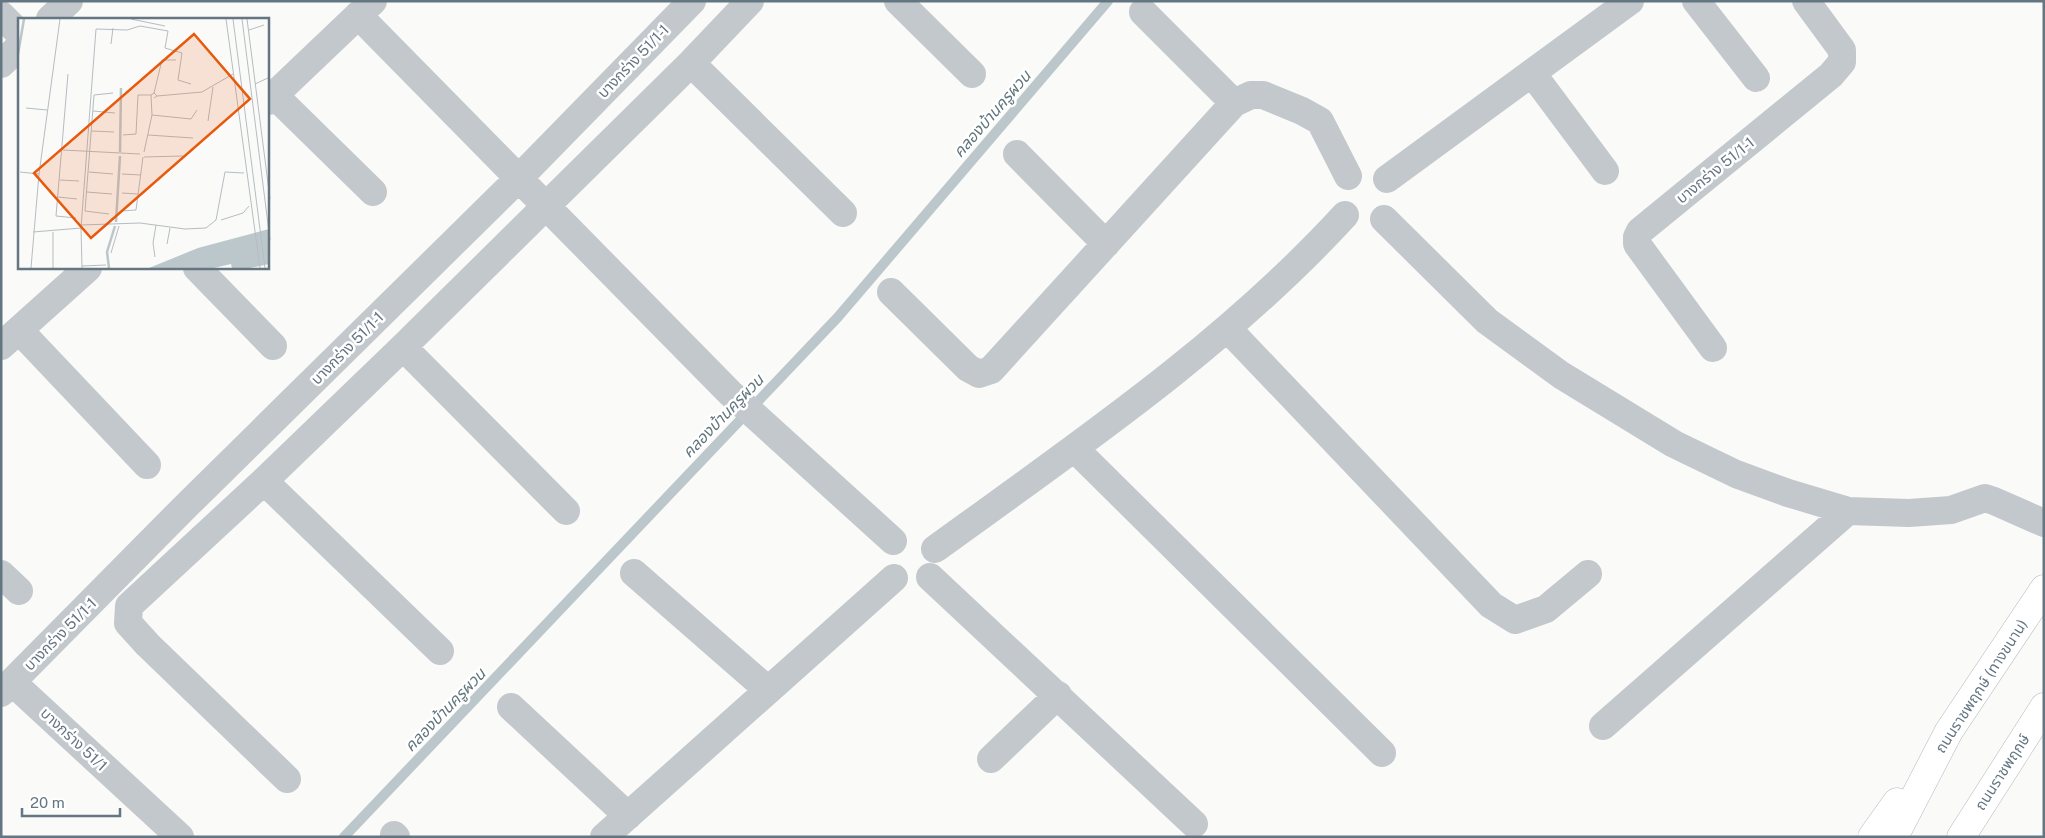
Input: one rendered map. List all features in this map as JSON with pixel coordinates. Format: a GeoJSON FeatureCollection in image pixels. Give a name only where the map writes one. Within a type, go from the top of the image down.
{"type":"FeatureCollection","features":[{"type":"Feature","properties":{"kind":"main road","name":"ถนนราชพฤกษ์ (ทางขนาน)"},"geometry":{"type":"LineString","coordinates":[[1894,837],[1949,731],[2044,589]]}},
{"type":"Feature","properties":{"kind":"main road","name":"ถนนราชพฤกษ์"},"geometry":{"type":"LineString","coordinates":[[1961,837],[2044,707]]}},
{"type":"Feature","properties":{"kind":"main road"},"geometry":{"type":"LineString","coordinates":[[1872,837],[1949,731]]}},
{"type":"Feature","properties":{"kind":"street"},"geometry":{"type":"LineString","coordinates":[[51,18],[69,1]]}},
{"type":"Feature","properties":{"kind":"street","name":"บางกร่าง 51/1-1"},"geometry":{"type":"LineString","coordinates":[[7,688],[200,492],[518,179],[692,1]]}},
{"type":"Feature","properties":{"kind":"street"},"geometry":{"type":"LineString","coordinates":[[288,779],[148,645],[128,622],[129,606],[264,481],[403,347],[691,63],[750,1]]}},
{"type":"Feature","properties":{"kind":"street"},"geometry":{"type":"LineString","coordinates":[[898,1],[972,74]]}},
{"type":"Feature","properties":{"kind":"street"},"geometry":{"type":"LineString","coordinates":[[1387,180],[1630,1]]}},
{"type":"Feature","properties":{"kind":"street"},"geometry":{"type":"LineString","coordinates":[[1696,1],[1756,78]]}},
{"type":"Feature","properties":{"kind":"street","name":"บางกร่าง 51/1-1"},"geometry":{"type":"LineString","coordinates":[[1713,348],[1638,244],[1637,237],[1640,231],[1831,75],[1842,62],[1842,50],[1806,1]]}},
{"type":"Feature","properties":{"kind":"street"},"geometry":{"type":"LineString","coordinates":[[373,192],[271,98],[365,8],[518,179],[730,394],[893,541]]}},
{"type":"Feature","properties":{"kind":"street"},"geometry":{"type":"LineString","coordinates":[[1143,12],[1234,103]]}},
{"type":"Feature","properties":{"kind":"street"},"geometry":{"type":"LineString","coordinates":[[1,15],[18,32]]}},
{"type":"Feature","properties":{"kind":"street"},"geometry":{"type":"LineString","coordinates":[[1,64],[18,49]]}},
{"type":"Feature","properties":{"kind":"street"},"geometry":{"type":"LineString","coordinates":[[691,63],[843,213]]}},
{"type":"Feature","properties":{"kind":"street"},"geometry":{"type":"LineString","coordinates":[[1532,73],[1605,171]]}},
{"type":"Feature","properties":{"kind":"street"},"geometry":{"type":"LineString","coordinates":[[891,292],[968,368],[978,374],[991,370],[1234,103],[1251,95],[1263,95],[1302,111],[1320,121],[1348,176]]}},
{"type":"Feature","properties":{"kind":"street"},"geometry":{"type":"LineString","coordinates":[[1017,154],[1106,244]]}},
{"type":"Feature","properties":{"kind":"street"},"geometry":{"type":"LineString","coordinates":[[1368,169],[1379,173],[1387,180],[1392,189],[1393,200],[1391,210],[1384,219],[1374,224],[1364,225],[1353,222],[1345,215],[1340,206],[1338,195],[1341,184],[1348,176],[1357,171],[1368,169]]}},
{"type":"Feature","properties":{"kind":"street"},"geometry":{"type":"LineString","coordinates":[[935,549],[1074,448],[1228,329],[1319,244],[1345,215]]}},
{"type":"Feature","properties":{"kind":"street"},"geometry":{"type":"LineString","coordinates":[[1384,219],[1488,321],[1561,375],[1674,444],[1736,474],[1788,493],[1848,511],[1908,513],[1951,510],[1985,498],[1994,500],[2044,523]]}},
{"type":"Feature","properties":{"kind":"street"},"geometry":{"type":"LineString","coordinates":[[87,269],[10,338],[147,465]]}},
{"type":"Feature","properties":{"kind":"street"},"geometry":{"type":"LineString","coordinates":[[198,269],[273,346]]}},
{"type":"Feature","properties":{"kind":"street"},"geometry":{"type":"LineString","coordinates":[[1228,329],[1491,605],[1515,620],[1546,609],[1588,574]]}},
{"type":"Feature","properties":{"kind":"street"},"geometry":{"type":"LineString","coordinates":[[403,347],[566,511]]}},
{"type":"Feature","properties":{"kind":"street"},"geometry":{"type":"LineString","coordinates":[[1074,448],[1382,754]]}},
{"type":"Feature","properties":{"kind":"street"},"geometry":{"type":"LineString","coordinates":[[264,481],[440,651]]}},
{"type":"Feature","properties":{"kind":"street"},"geometry":{"type":"LineString","coordinates":[[1603,726],[1848,511]]}},
{"type":"Feature","properties":{"kind":"street"},"geometry":{"type":"LineString","coordinates":[[911,533],[921,535],[930,541],[938,559],[936,569],[930,577],[922,583],[912,585],[894,578],[888,569],[886,560],[888,550],[893,541],[911,533]]}},
{"type":"Feature","properties":{"kind":"street"},"geometry":{"type":"LineString","coordinates":[[634,573],[768,690]]}},
{"type":"Feature","properties":{"kind":"street"},"geometry":{"type":"LineString","coordinates":[[930,577],[1194,824]]}},
{"type":"Feature","properties":{"kind":"street"},"geometry":{"type":"LineString","coordinates":[[604,837],[894,578]]}},
{"type":"Feature","properties":{"kind":"street","name":"บางกร่าง 51/1"},"geometry":{"type":"LineString","coordinates":[[7,688],[180,837]]}},
{"type":"Feature","properties":{"kind":"street"},"geometry":{"type":"LineString","coordinates":[[991,759],[1058,695]]}},
{"type":"Feature","properties":{"kind":"street"},"geometry":{"type":"LineString","coordinates":[[511,707],[628,816]]}},
{"type":"Feature","properties":{"kind":"waterway","name":"คลองบ้านครูผวน"},"geometry":{"type":"LineString","coordinates":[[344,837],[838,317],[1108,1]]}}]}
